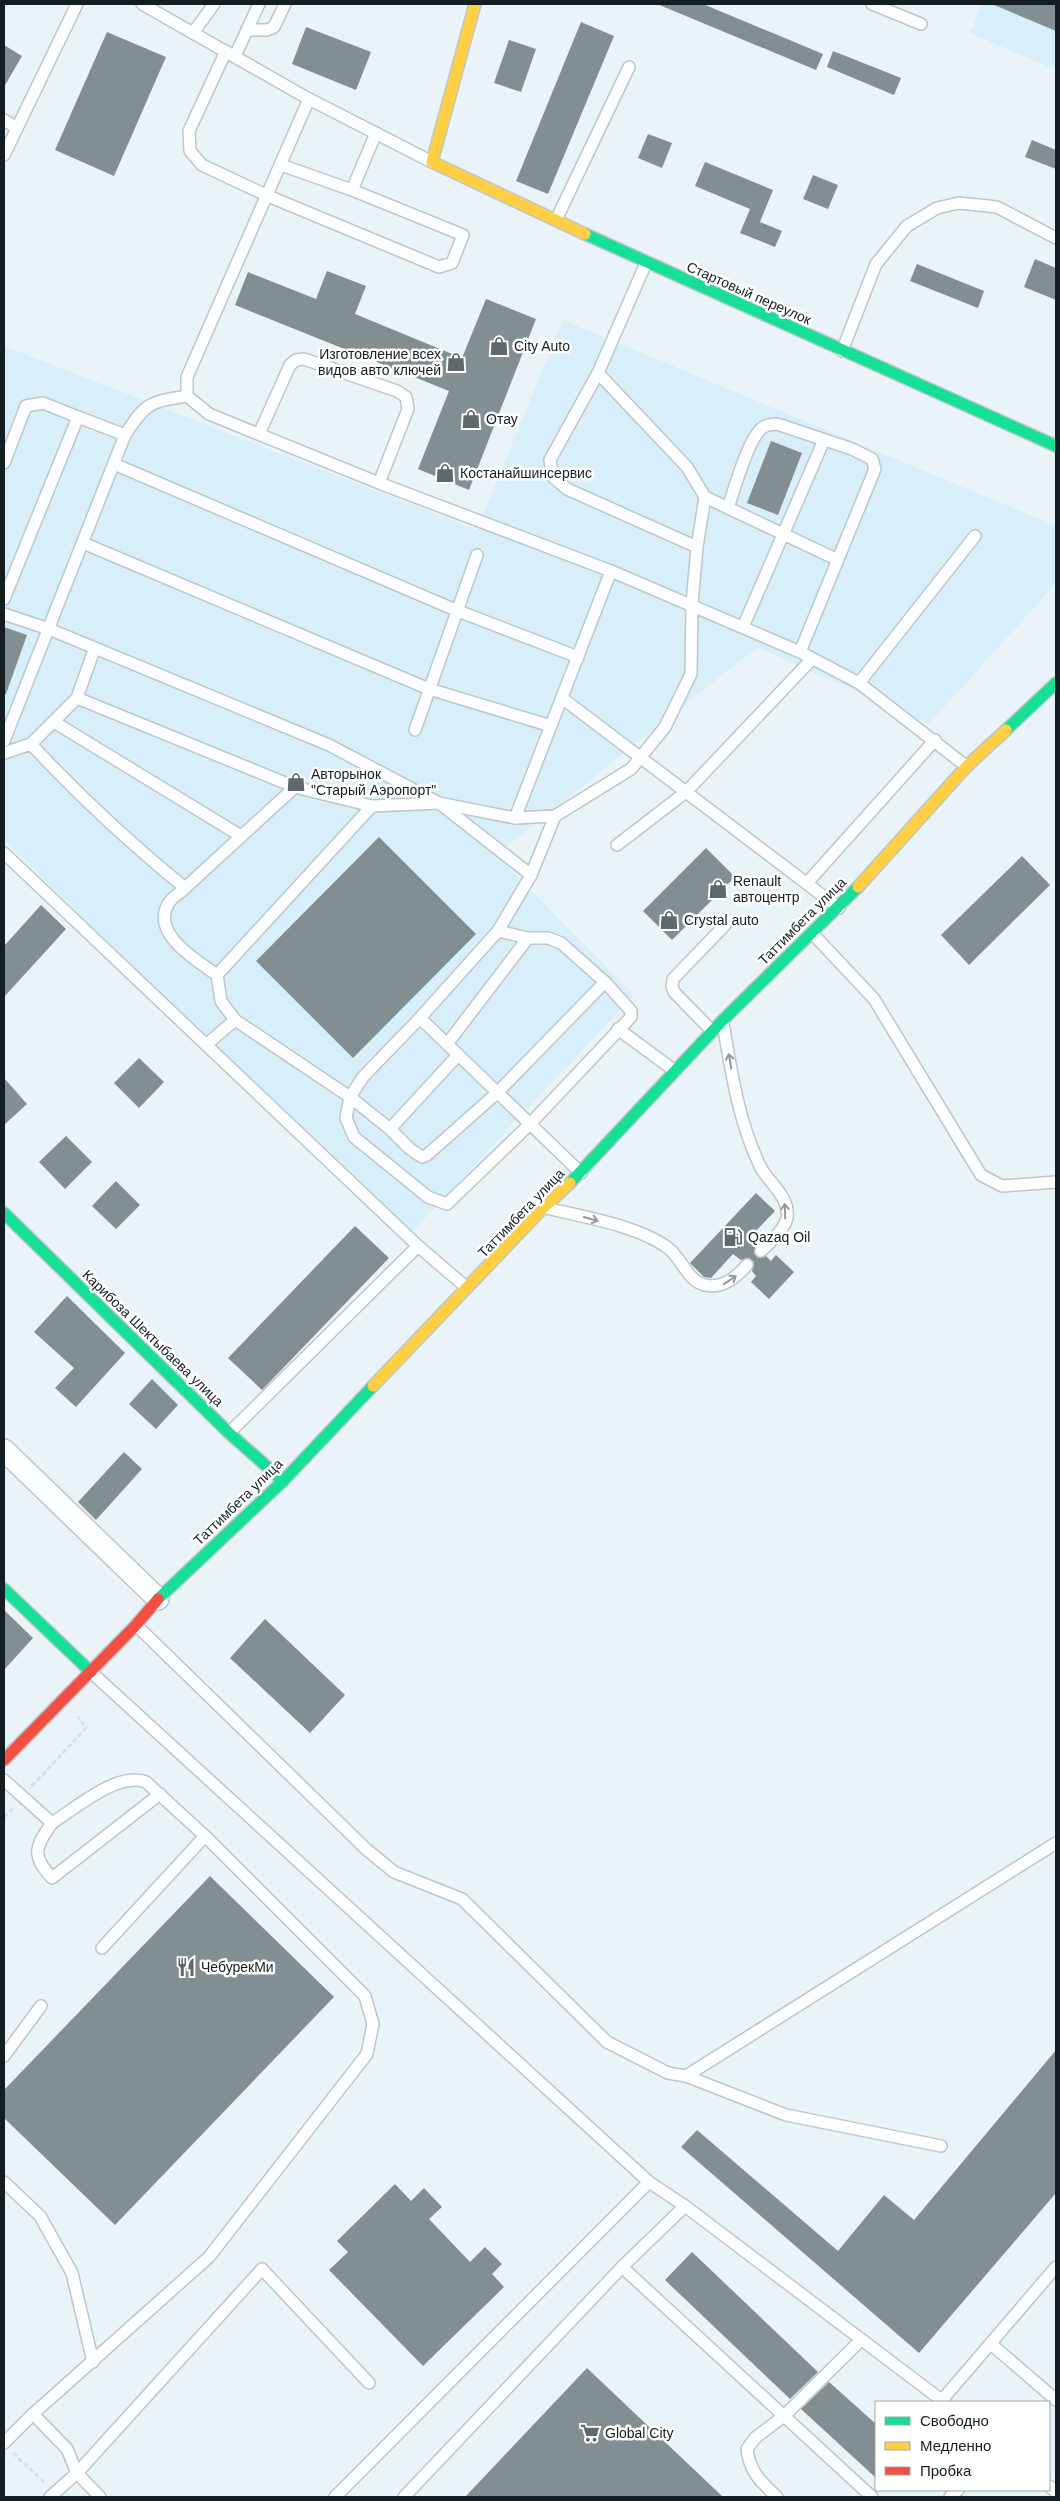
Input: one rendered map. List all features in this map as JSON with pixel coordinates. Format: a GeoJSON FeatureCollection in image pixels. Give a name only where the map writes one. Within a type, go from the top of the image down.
{"type":"FeatureCollection","features":[{"type":"Feature","properties":{"kind":"main road"},"geometry":{"type":"LineString","coordinates":[[432,162],[475,4]]}},
{"type":"Feature","properties":{"kind":"main road","name":"Стартовый переулок"},"geometry":{"type":"LineString","coordinates":[[432,162],[646,263],[1056,446]]}},
{"type":"Feature","properties":{"kind":"main road","name":"Таттимбета улица"},"geometry":{"type":"LineString","coordinates":[[4,1760],[136,1625],[158,1598],[283,1481],[468,1289],[544,1207],[580,1173],[712,1031],[839,908],[966,767],[1056,684]]}},
{"type":"Feature","properties":{"kind":"main road","name":"Карибоза Шектыбаева улица"},"geometry":{"type":"LineString","coordinates":[[4,1213],[229,1433],[283,1481]]}},
{"type":"Feature","properties":{"kind":"main road"},"geometry":{"type":"LineString","coordinates":[[4,1589],[91,1672]]}},
{"type":"Feature","properties":{"kind":"street"},"geometry":{"type":"LineString","coordinates":[[4,1450],[158,1598]]}},
{"type":"Feature","properties":{"kind":"lane"},"geometry":{"type":"LineString","coordinates":[[4,155],[77,4]]}},
{"type":"Feature","properties":{"kind":"lane"},"geometry":{"type":"LineString","coordinates":[[142,4],[309,99],[432,162]]}},
{"type":"Feature","properties":{"kind":"lane"},"geometry":{"type":"LineString","coordinates":[[193,33],[214,4]]}},
{"type":"Feature","properties":{"kind":"lane"},"geometry":{"type":"LineString","coordinates":[[259,4],[247,30],[230,54],[188,131],[190,150],[202,165],[268,196],[438,267],[452,263],[463,235],[352,190],[281,165]]}},
{"type":"Feature","properties":{"kind":"lane"},"geometry":{"type":"LineString","coordinates":[[247,30],[267,30],[274,27],[285,4]]}},
{"type":"Feature","properties":{"kind":"lane"},"geometry":{"type":"LineString","coordinates":[[872,4],[921,24]]}},
{"type":"Feature","properties":{"kind":"lane"},"geometry":{"type":"LineString","coordinates":[[556,220],[629,67]]}},
{"type":"Feature","properties":{"kind":"lane"},"geometry":{"type":"LineString","coordinates":[[187,396],[187,377],[309,99]]}},
{"type":"Feature","properties":{"kind":"lane"},"geometry":{"type":"LineString","coordinates":[[4,120],[17,128]]}},
{"type":"Feature","properties":{"kind":"lane"},"geometry":{"type":"LineString","coordinates":[[352,190],[376,133]]}},
{"type":"Feature","properties":{"kind":"lane"},"geometry":{"type":"LineString","coordinates":[[842,351],[876,264],[907,226],[937,208],[959,203],[997,207],[1056,238]]}},
{"type":"Feature","properties":{"kind":"lane"},"geometry":{"type":"LineString","coordinates":[[646,263],[598,373],[550,460],[553,477],[567,489],[697,547]]}},
{"type":"Feature","properties":{"kind":"lane"},"geometry":{"type":"LineString","coordinates":[[259,434],[290,365],[296,360],[304,360],[398,391],[406,397],[408,409],[379,483]]}},
{"type":"Feature","properties":{"kind":"lane"},"geometry":{"type":"LineString","coordinates":[[598,373],[687,467],[706,497],[838,560]]}},
{"type":"Feature","properties":{"kind":"lane"},"geometry":{"type":"LineString","coordinates":[[187,396],[209,414],[379,483],[611,571],[692,604],[800,652],[859,683],[935,740],[966,767]]}},
{"type":"Feature","properties":{"kind":"lane"},"geometry":{"type":"LineString","coordinates":[[4,741],[125,435],[139,414],[150,404],[187,396]]}},
{"type":"Feature","properties":{"kind":"lane"},"geometry":{"type":"LineString","coordinates":[[4,463],[26,406],[43,403],[125,435]]}},
{"type":"Feature","properties":{"kind":"lane"},"geometry":{"type":"LineString","coordinates":[[4,599],[78,417]]}},
{"type":"Feature","properties":{"kind":"lane"},"geometry":{"type":"LineString","coordinates":[[728,508],[747,453],[761,429],[777,424],[852,449],[872,459],[875,469],[800,652]]}},
{"type":"Feature","properties":{"kind":"lane"},"geometry":{"type":"LineString","coordinates":[[743,627],[824,440]]}},
{"type":"Feature","properties":{"kind":"lane"},"geometry":{"type":"LineString","coordinates":[[114,464],[458,610],[578,657]]}},
{"type":"Feature","properties":{"kind":"lane"},"geometry":{"type":"LineString","coordinates":[[77,698],[294,787],[372,806],[439,804],[515,818],[555,816],[631,769],[642,758],[665,727],[691,674],[692,604],[697,547],[706,497]]}},
{"type":"Feature","properties":{"kind":"lane"},"geometry":{"type":"LineString","coordinates":[[859,683],[975,536]]}},
{"type":"Feature","properties":{"kind":"lane"},"geometry":{"type":"LineString","coordinates":[[82,543],[429,689],[551,726]]}},
{"type":"Feature","properties":{"kind":"lane"},"geometry":{"type":"LineString","coordinates":[[415,730],[476,555]]}},
{"type":"Feature","properties":{"kind":"lane"},"geometry":{"type":"LineString","coordinates":[[515,818],[611,571]]}},
{"type":"Feature","properties":{"kind":"lane"},"geometry":{"type":"LineString","coordinates":[[4,614],[48,629],[94,650],[329,745],[439,804],[531,874]]}},
{"type":"Feature","properties":{"kind":"lane"},"geometry":{"type":"LineString","coordinates":[[4,753],[31,744],[77,698],[94,650]]}},
{"type":"Feature","properties":{"kind":"lane"},"geometry":{"type":"LineString","coordinates":[[617,845],[686,792],[812,659]]}},
{"type":"Feature","properties":{"kind":"lane"},"geometry":{"type":"LineString","coordinates":[[562,698],[839,908]]}},
{"type":"Feature","properties":{"kind":"lane"},"geometry":{"type":"LineString","coordinates":[[54,722],[241,836]]}},
{"type":"Feature","properties":{"kind":"lane"},"geometry":{"type":"LineString","coordinates":[[807,884],[935,740]]}},
{"type":"Feature","properties":{"kind":"lane"},"geometry":{"type":"LineString","coordinates":[[31,744],[80,796],[185,888]]}},
{"type":"Feature","properties":{"kind":"lane"},"geometry":{"type":"LineString","coordinates":[[294,787],[168,905],[165,921],[170,935],[180,947],[218,975],[221,1001],[235,1020],[350,1097],[390,1129],[410,1149],[422,1157],[427,1155],[497,1093],[605,982]]}},
{"type":"Feature","properties":{"kind":"lane"},"geometry":{"type":"LineString","coordinates":[[218,975],[372,806]]}},
{"type":"Feature","properties":{"kind":"lane"},"geometry":{"type":"LineString","coordinates":[[498,931],[528,938],[548,938],[561,943],[605,982],[631,1011],[631,1018],[618,1029],[530,1124],[447,1204],[428,1197],[354,1137],[346,1118],[350,1097],[363,1077],[420,1018],[498,931],[531,874],[555,816]]}},
{"type":"Feature","properties":{"kind":"lane"},"geometry":{"type":"LineString","coordinates":[[4,853],[418,1246],[468,1289]]}},
{"type":"Feature","properties":{"kind":"lane"},"geometry":{"type":"LineString","coordinates":[[712,1031],[674,992],[672,987],[673,979],[725,925]]}},
{"type":"Feature","properties":{"kind":"lane"},"geometry":{"type":"LineString","coordinates":[[813,934],[874,999],[967,1156],[981,1175],[1002,1186],[1056,1182]]}},
{"type":"Feature","properties":{"kind":"lane"},"geometry":{"type":"LineString","coordinates":[[447,1044],[528,938]]}},
{"type":"Feature","properties":{"kind":"lane"},"geometry":{"type":"LineString","coordinates":[[420,1018],[580,1173]]}},
{"type":"Feature","properties":{"kind":"lane"},"geometry":{"type":"LineString","coordinates":[[207,1044],[235,1020]]}},
{"type":"Feature","properties":{"kind":"lane"},"geometry":{"type":"LineString","coordinates":[[723,1020],[731,1072],[750,1138],[762,1169],[785,1200],[787,1218],[772,1241],[762,1252]]}},
{"type":"Feature","properties":{"kind":"lane"},"geometry":{"type":"LineString","coordinates":[[618,1029],[675,1071]]}},
{"type":"Feature","properties":{"kind":"lane"},"geometry":{"type":"LineString","coordinates":[[390,1129],[458,1055]]}},
{"type":"Feature","properties":{"kind":"lane"},"geometry":{"type":"LineString","coordinates":[[544,1207],[646,1235],[670,1249],[696,1282],[705,1285],[723,1285],[740,1273],[747,1265]]}},
{"type":"Feature","properties":{"kind":"lane"},"geometry":{"type":"LineString","coordinates":[[229,1433],[418,1246]]}},
{"type":"Feature","properties":{"kind":"lane"},"geometry":{"type":"LineString","coordinates":[[136,1625],[373,1854],[403,1876],[442,1889],[462,1899],[607,2042],[668,2073],[686,2076],[786,2114],[941,2146]]}},
{"type":"Feature","properties":{"kind":"lane"},"geometry":{"type":"LineString","coordinates":[[91,1672],[649,2182],[685,2206],[860,2341],[943,2401],[1056,2267]]}},
{"type":"Feature","properties":{"kind":"lane"},"geometry":{"type":"LineString","coordinates":[[7,2439],[209,2257],[367,2054],[373,2024],[365,1996],[205,1836],[160,1794],[146,1782],[138,1779],[116,1783],[52,1823],[38,1843],[39,1864],[52,1878],[160,1794]]}},
{"type":"Feature","properties":{"kind":"lane"},"geometry":{"type":"LineString","coordinates":[[4,1780],[52,1823]]}},
{"type":"Feature","properties":{"kind":"lane"},"geometry":{"type":"LineString","coordinates":[[102,1948],[205,1836]]}},
{"type":"Feature","properties":{"kind":"lane"},"geometry":{"type":"LineString","coordinates":[[686,2076],[1056,1842]]}},
{"type":"Feature","properties":{"kind":"lane"},"geometry":{"type":"LineString","coordinates":[[4,2056],[41,2006]]}},
{"type":"Feature","properties":{"kind":"lane"},"geometry":{"type":"LineString","coordinates":[[4,2182],[40,2216],[72,2273],[93,2362]]}},
{"type":"Feature","properties":{"kind":"lane"},"geometry":{"type":"LineString","coordinates":[[335,2497],[649,2182]]}},
{"type":"Feature","properties":{"kind":"lane"},"geometry":{"type":"LineString","coordinates":[[404,2497],[622,2267],[685,2206]]}},
{"type":"Feature","properties":{"kind":"lane"},"geometry":{"type":"LineString","coordinates":[[622,2267],[872,2497]]}},
{"type":"Feature","properties":{"kind":"lane"},"geometry":{"type":"LineString","coordinates":[[53,2495],[77,2473],[262,2269],[369,2383]]}},
{"type":"Feature","properties":{"kind":"lane"},"geometry":{"type":"LineString","coordinates":[[776,2497],[757,2479],[748,2462],[747,2449],[755,2438],[784,2416],[860,2341]]}},
{"type":"Feature","properties":{"kind":"lane"},"geometry":{"type":"LineString","coordinates":[[991,2344],[1056,2400]]}},
{"type":"Feature","properties":{"kind":"lane"},"geometry":{"type":"LineString","coordinates":[[33,2414],[67,2449],[77,2473],[100,2497]]}},
{"type":"Feature","properties":{"kind":"path"},"geometry":{"type":"LineString","coordinates":[[4,1817],[86,1728],[63,1699]]}},
{"type":"Feature","properties":{"kind":"path"},"geometry":{"type":"LineString","coordinates":[[7,2439],[53,2495]]}},
{"type":"Feature","properties":{"kind":"shaded area"},"geometry":{"type":"Polygon","coordinates":[[[982,4],[1056,4],[1056,70],[970,33],[982,4]]]}},
{"type":"Feature","properties":{"kind":"shaded area","name":"Авторынок \"Старый Аэропорт\""},"geometry":{"type":"Polygon","coordinates":[[[563,320],[1056,526],[1056,583],[929,724],[757,647],[496,855],[634,995],[408,1236],[4,840],[4,346],[477,530],[563,320]]]}},
{"type":"Feature","properties":{"kind":"building"},"geometry":{"type":"Polygon","coordinates":[[[657,4],[703,4],[823,54],[816,70],[657,4]]]}},
{"type":"Feature","properties":{"kind":"building"},"geometry":{"type":"Polygon","coordinates":[[[992,4],[1056,4],[1056,31],[992,4]]]}},
{"type":"Feature","properties":{"kind":"building"},"geometry":{"type":"Polygon","coordinates":[[[581,22],[614,36],[548,194],[516,181],[581,22]]]}},
{"type":"Feature","properties":{"kind":"building"},"geometry":{"type":"Polygon","coordinates":[[[306,27],[371,52],[356,90],[292,64],[306,27]]]}},
{"type":"Feature","properties":{"kind":"building"},"geometry":{"type":"Polygon","coordinates":[[[107,32],[166,57],[114,176],[55,150],[107,32]]]}},
{"type":"Feature","properties":{"kind":"building"},"geometry":{"type":"Polygon","coordinates":[[[509,40],[536,49],[521,92],[494,83],[509,40]]]}},
{"type":"Feature","properties":{"kind":"building"},"geometry":{"type":"Polygon","coordinates":[[[4,45],[22,56],[4,87],[4,45]]]}},
{"type":"Feature","properties":{"kind":"building"},"geometry":{"type":"Polygon","coordinates":[[[833,51],[901,78],[894,95],[827,67],[833,51]]]}},
{"type":"Feature","properties":{"kind":"building"},"geometry":{"type":"Polygon","coordinates":[[[648,134],[672,143],[662,168],[638,158],[648,134]]]}},
{"type":"Feature","properties":{"kind":"building"},"geometry":{"type":"Polygon","coordinates":[[[1032,140],[1056,150],[1056,169],[1025,157],[1032,140]]]}},
{"type":"Feature","properties":{"kind":"building"},"geometry":{"type":"Polygon","coordinates":[[[705,162],[773,190],[760,222],[782,231],[775,247],[740,233],[750,209],[695,186],[705,162]]]}},
{"type":"Feature","properties":{"kind":"building"},"geometry":{"type":"Polygon","coordinates":[[[813,175],[838,185],[828,209],[803,199],[813,175]]]}},
{"type":"Feature","properties":{"kind":"building"},"geometry":{"type":"Polygon","coordinates":[[[1035,259],[1056,268],[1056,300],[1024,287],[1035,259]]]}},
{"type":"Feature","properties":{"kind":"building"},"geometry":{"type":"Polygon","coordinates":[[[917,264],[984,291],[978,308],[910,281],[917,264]]]}},
{"type":"Feature","properties":{"kind":"building"},"geometry":{"type":"Polygon","coordinates":[[[327,271],[366,286],[355,314],[462,358],[486,299],[536,319],[469,490],[418,469],[449,391],[235,305],[248,272],[316,299],[327,271]]]}},
{"type":"Feature","properties":{"kind":"building"},"geometry":{"type":"Polygon","coordinates":[[[771,441],[802,453],[778,515],[747,503],[771,441]]]}},
{"type":"Feature","properties":{"kind":"building"},"geometry":{"type":"Polygon","coordinates":[[[4,627],[27,635],[6,694],[4,694],[4,627]]]}},
{"type":"Feature","properties":{"kind":"building"},"geometry":{"type":"Polygon","coordinates":[[[379,837],[476,934],[353,1058],[256,961],[379,837]]]}},
{"type":"Feature","properties":{"kind":"building"},"geometry":{"type":"Polygon","coordinates":[[[706,848],[735,877],[672,940],[643,911],[706,848]]]}},
{"type":"Feature","properties":{"kind":"building"},"geometry":{"type":"Polygon","coordinates":[[[1022,856],[1050,885],[969,965],[941,935],[1022,856]]]}},
{"type":"Feature","properties":{"kind":"building"},"geometry":{"type":"Polygon","coordinates":[[[41,905],[66,929],[4,997],[4,946],[41,905]]]}},
{"type":"Feature","properties":{"kind":"building"},"geometry":{"type":"Polygon","coordinates":[[[139,1058],[164,1082],[139,1108],[114,1083],[139,1058]]]}},
{"type":"Feature","properties":{"kind":"building"},"geometry":{"type":"Polygon","coordinates":[[[4,1078],[27,1104],[4,1125],[4,1078]]]}},
{"type":"Feature","properties":{"kind":"building"},"geometry":{"type":"Polygon","coordinates":[[[66,1136],[92,1162],[65,1189],[39,1162],[66,1136]]]}},
{"type":"Feature","properties":{"kind":"building"},"geometry":{"type":"Polygon","coordinates":[[[116,1181],[140,1205],[116,1229],[92,1206],[116,1181]]]}},
{"type":"Feature","properties":{"kind":"building"},"geometry":{"type":"Polygon","coordinates":[[[756,1193],[775,1211],[748,1239],[756,1246],[754,1253],[758,1258],[766,1256],[771,1261],[776,1255],[794,1272],[769,1299],[751,1282],[756,1276],[752,1271],[754,1262],[749,1258],[741,1260],[733,1254],[711,1278],[704,1277],[690,1263],[756,1193]]]}},
{"type":"Feature","properties":{"kind":"building"},"geometry":{"type":"Polygon","coordinates":[[[355,1226],[389,1258],[262,1390],[228,1358],[355,1226]]]}},
{"type":"Feature","properties":{"kind":"building"},"geometry":{"type":"Polygon","coordinates":[[[67,1296],[125,1353],[76,1407],[55,1388],[74,1368],[34,1332],[67,1296]]]}},
{"type":"Feature","properties":{"kind":"building"},"geometry":{"type":"Polygon","coordinates":[[[152,1379],[178,1405],[156,1429],[129,1404],[152,1379]]]}},
{"type":"Feature","properties":{"kind":"building"},"geometry":{"type":"Polygon","coordinates":[[[124,1452],[142,1469],[96,1520],[78,1502],[124,1452]]]}},
{"type":"Feature","properties":{"kind":"building"},"geometry":{"type":"Polygon","coordinates":[[[4,1610],[33,1638],[4,1670],[4,1610]]]}},
{"type":"Feature","properties":{"kind":"building"},"geometry":{"type":"Polygon","coordinates":[[[265,1619],[345,1695],[310,1733],[230,1658],[265,1619]]]}},
{"type":"Feature","properties":{"kind":"building"},"geometry":{"type":"Polygon","coordinates":[[[210,1876],[334,1997],[115,2225],[4,2118],[4,2090],[210,1876]]]}},
{"type":"Feature","properties":{"kind":"building"},"geometry":{"type":"Polygon","coordinates":[[[1056,2050],[1056,2193],[919,2353],[681,2147],[697,2130],[838,2251],[884,2195],[914,2220],[1056,2050]]]}},
{"type":"Feature","properties":{"kind":"building"},"geometry":{"type":"Polygon","coordinates":[[[395,2184],[411,2201],[424,2188],[442,2207],[429,2219],[470,2262],[485,2247],[502,2264],[492,2274],[504,2287],[423,2366],[329,2270],[348,2252],[337,2241],[395,2184]]]}},
{"type":"Feature","properties":{"kind":"building"},"geometry":{"type":"Polygon","coordinates":[[[692,2252],[818,2372],[790,2399],[665,2280],[692,2252]]]}},
{"type":"Feature","properties":{"kind":"building","name":"Global City"},"geometry":{"type":"Polygon","coordinates":[[[587,2368],[723,2497],[465,2497],[587,2368]]]}},
{"type":"Feature","properties":{"kind":"building"},"geometry":{"type":"Polygon","coordinates":[[[829,2382],[875,2423],[875,2477],[801,2409],[829,2382]]]}},
{"type":"Feature","properties":{"kind":"traffic: fast"},"geometry":{"type":"LineString","coordinates":[[585,234],[1056,446]]}},
{"type":"Feature","properties":{"kind":"traffic: fast"},"geometry":{"type":"LineString","coordinates":[[1006,730],[1056,683]]}},
{"type":"Feature","properties":{"kind":"traffic: fast"},"geometry":{"type":"LineString","coordinates":[[570,1183],[723,1020],[858,887]]}},
{"type":"Feature","properties":{"kind":"traffic: fast"},"geometry":{"type":"LineString","coordinates":[[4,1213],[229,1433],[283,1481]]}},
{"type":"Feature","properties":{"kind":"traffic: fast"},"geometry":{"type":"LineString","coordinates":[[158,1599],[283,1481],[373,1386]]}},
{"type":"Feature","properties":{"kind":"traffic: fast"},"geometry":{"type":"LineString","coordinates":[[4,1589],[91,1672]]}},
{"type":"Feature","properties":{"kind":"traffic: slow"},"geometry":{"type":"LineString","coordinates":[[475,4],[432,162],[585,234]]}},
{"type":"Feature","properties":{"kind":"traffic: slow"},"geometry":{"type":"LineString","coordinates":[[858,887],[966,767],[1006,730]]}},
{"type":"Feature","properties":{"kind":"traffic: slow"},"geometry":{"type":"LineString","coordinates":[[373,1386],[544,1207],[570,1183]]}},
{"type":"Feature","properties":{"kind":"traffic: jam"},"geometry":{"type":"LineString","coordinates":[[4,1760],[136,1625],[158,1599]]}},
{"type":"Feature","properties":{"kind":"place","name":"City Auto"},"geometry":{"type":"Point","coordinates":[499,346]}},
{"type":"Feature","properties":{"kind":"place","name":"Изготовление всех видов авто ключей"},"geometry":{"type":"Point","coordinates":[456,362]}},
{"type":"Feature","properties":{"kind":"place","name":"Отау"},"geometry":{"type":"Point","coordinates":[471,419]}},
{"type":"Feature","properties":{"kind":"place","name":"Костанайшинсервис"},"geometry":{"type":"Point","coordinates":[445,473]}},
{"type":"Feature","properties":{"kind":"place","name":"Авторынок \"Старый Аэропорт\""},"geometry":{"type":"Point","coordinates":[296,782]}},
{"type":"Feature","properties":{"kind":"place","name":"Renault автоцентр"},"geometry":{"type":"Point","coordinates":[718,889]}},
{"type":"Feature","properties":{"kind":"place","name":"Crystal auto"},"geometry":{"type":"Point","coordinates":[669,920]}},
{"type":"Feature","properties":{"kind":"place","name":"Qazaq Oil"},"geometry":{"type":"Point","coordinates":[733,1237]}},
{"type":"Feature","properties":{"kind":"place","name":"ЧебурекМи"},"geometry":{"type":"Point","coordinates":[186,1967]}},
{"type":"Feature","properties":{"kind":"place","name":"Global City"},"geometry":{"type":"Point","coordinates":[590,2433]}}]}
